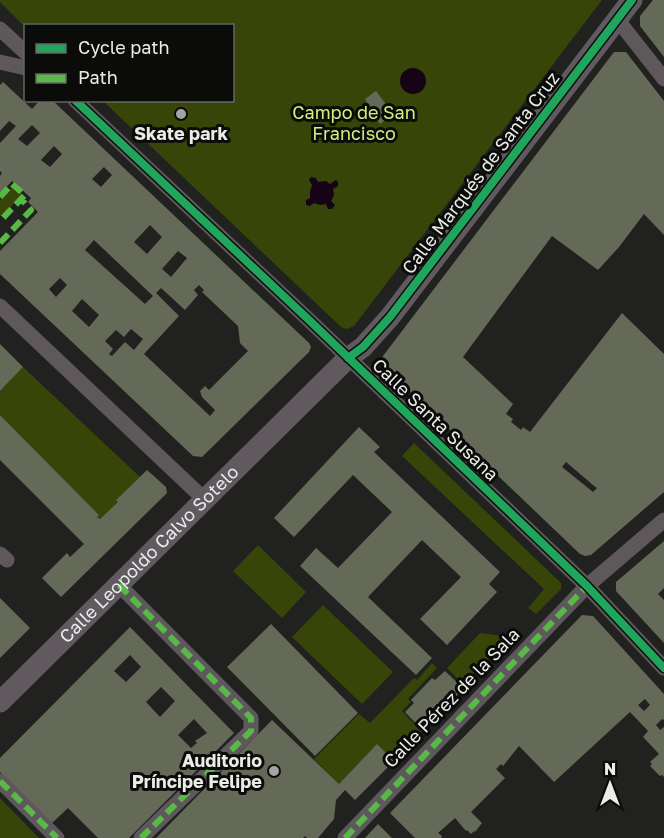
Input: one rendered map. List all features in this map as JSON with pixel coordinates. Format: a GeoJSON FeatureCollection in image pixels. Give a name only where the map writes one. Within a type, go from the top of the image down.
{"type":"FeatureCollection","features":[{"type":"Feature","properties":{"kind":"street","name":"Calle Marqués de Santa Cruz"},"geometry":{"type":"LineString","coordinates":[[299,407],[348,358],[363,347],[390,317],[632,0]]}},
{"type":"Feature","properties":{"kind":"street"},"geometry":{"type":"LineString","coordinates":[[617,20],[664,79]]}},
{"type":"Feature","properties":{"kind":"street"},"geometry":{"type":"LineString","coordinates":[[0,29],[24,51]]}},
{"type":"Feature","properties":{"kind":"street"},"geometry":{"type":"LineString","coordinates":[[0,62],[24,68]]}},
{"type":"Feature","properties":{"kind":"street","name":"Calle Santa Susana"},"geometry":{"type":"LineString","coordinates":[[77,102],[587,586],[664,668]]}},
{"type":"Feature","properties":{"kind":"street"},"geometry":{"type":"LineString","coordinates":[[0,306],[204,499]]}},
{"type":"Feature","properties":{"kind":"street","name":"Calle Leopoldo Calvo Sotelo"},"geometry":{"type":"LineString","coordinates":[[0,702],[299,407]]}},
{"type":"Feature","properties":{"kind":"street","name":"Calle Pérez de la Sala"},"geometry":{"type":"LineString","coordinates":[[345,838],[587,586],[664,520]]}},
{"type":"Feature","properties":{"kind":"street"},"geometry":{"type":"LineString","coordinates":[[118,585],[251,718],[251,731],[141,838]]}},
{"type":"Feature","properties":{"kind":"street"},"geometry":{"type":"LineString","coordinates":[[0,781],[57,838]]}},
{"type":"Feature","properties":{"kind":"green space","name":"Campo de San Francisco"},"geometry":{"type":"Polygon","coordinates":[[[0,0],[602,0],[354,326],[347,329],[341,327],[104,102],[234,102],[234,24],[24,24],[24,26],[0,0]]]}},
{"type":"Feature","properties":{"kind":"green space"},"geometry":{"type":"Polygon","coordinates":[[[13,186],[22,195],[0,216],[0,200],[13,186]]]}},
{"type":"Feature","properties":{"kind":"green space"},"geometry":{"type":"Polygon","coordinates":[[[23,367],[140,477],[100,519],[97,517],[99,515],[0,415],[0,391],[23,367]]]}},
{"type":"Feature","properties":{"kind":"green space"},"geometry":{"type":"Polygon","coordinates":[[[414,443],[561,583],[561,589],[536,614],[528,608],[544,589],[402,456],[414,443]]]}},
{"type":"Feature","properties":{"kind":"green space"},"geometry":{"type":"Polygon","coordinates":[[[258,545],[306,592],[282,618],[233,571],[258,545]]]}},
{"type":"Feature","properties":{"kind":"green space"},"geometry":{"type":"Polygon","coordinates":[[[323,605],[393,672],[362,704],[292,637],[323,605]]]}},
{"type":"Feature","properties":{"kind":"green space"},"geometry":{"type":"Polygon","coordinates":[[[480,633],[511,637],[463,684],[447,668],[480,633]]]}},
{"type":"Feature","properties":{"kind":"green space"},"geometry":{"type":"Polygon","coordinates":[[[432,663],[437,668],[408,699],[411,702],[402,711],[422,732],[394,761],[377,745],[339,784],[314,759],[359,714],[370,723],[432,663]]]}},
{"type":"Feature","properties":{"kind":"green space"},"geometry":{"type":"Polygon","coordinates":[[[0,798],[39,838],[0,838],[0,798]]]}},
{"type":"Feature","properties":{"kind":"shaded area"},"geometry":{"type":"Polygon","coordinates":[[[413,68],[422,72],[426,81],[422,90],[413,94],[404,90],[400,81],[404,72],[413,68]]]}},
{"type":"Feature","properties":{"kind":"shaded area"},"geometry":{"type":"Polygon","coordinates":[[[311,177],[316,178],[318,182],[326,181],[330,184],[336,180],[338,182],[338,186],[333,189],[334,195],[331,201],[335,205],[332,209],[328,209],[326,204],[306,205],[306,200],[310,198],[312,185],[309,180],[311,177]]]}},
{"type":"Feature","properties":{"kind":"building"},"geometry":{"type":"Polygon","coordinates":[[[653,0],[664,0],[664,57],[640,26],[640,16],[653,0]]]}},
{"type":"Feature","properties":{"kind":"building"},"geometry":{"type":"Polygon","coordinates":[[[614,52],[626,52],[664,101],[664,235],[644,214],[598,270],[552,236],[463,357],[513,404],[506,414],[513,419],[511,422],[521,430],[523,427],[530,432],[622,313],[664,354],[664,492],[591,555],[580,554],[384,367],[383,356],[614,52]],[[566,462],[562,467],[593,492],[597,488],[566,462]]]}},
{"type":"Feature","properties":{"kind":"building"},"geometry":{"type":"Polygon","coordinates":[[[3,82],[32,109],[38,102],[54,102],[309,343],[311,347],[309,352],[202,457],[193,456],[0,274],[0,251],[38,212],[28,202],[31,198],[12,181],[0,194],[2,173],[0,171],[0,143],[16,126],[9,121],[0,131],[0,85],[3,82]],[[32,125],[18,139],[27,146],[40,133],[32,125]],[[54,146],[41,160],[50,167],[62,154],[54,146]],[[104,167],[92,179],[101,187],[112,175],[104,167]],[[150,225],[134,242],[147,254],[162,237],[150,225]],[[94,240],[85,250],[145,304],[153,296],[94,240]],[[178,251],[162,269],[171,277],[187,258],[178,251]],[[60,278],[49,289],[56,297],[67,285],[60,278]],[[199,285],[194,290],[198,295],[185,310],[161,288],[156,293],[179,316],[144,354],[210,416],[215,410],[202,397],[200,391],[205,386],[209,390],[248,351],[240,343],[238,326],[202,292],[204,290],[199,285]],[[82,299],[72,311],[89,327],[99,315],[82,299]],[[131,329],[124,337],[116,330],[105,341],[113,349],[109,354],[112,356],[125,342],[134,350],[143,339],[131,329]]]}},
{"type":"Feature","properties":{"kind":"building"},"geometry":{"type":"Polygon","coordinates":[[[376,91],[385,103],[384,111],[389,117],[380,124],[365,99],[376,91]]]}},
{"type":"Feature","properties":{"kind":"building"},"geometry":{"type":"Polygon","coordinates":[[[0,344],[23,367],[0,391],[0,344]]]}},
{"type":"Feature","properties":{"kind":"building"},"geometry":{"type":"Polygon","coordinates":[[[0,415],[99,515],[97,517],[100,519],[147,470],[166,487],[167,493],[61,597],[42,578],[67,553],[70,557],[84,544],[0,460],[0,415]]]}},
{"type":"Feature","properties":{"kind":"building"},"geometry":{"type":"Polygon","coordinates":[[[359,427],[380,447],[374,452],[500,572],[489,584],[497,592],[447,645],[420,619],[461,577],[422,540],[368,597],[432,658],[416,675],[300,566],[316,548],[338,568],[392,512],[353,475],[294,537],[274,518],[359,427]]]}},
{"type":"Feature","properties":{"kind":"building"},"geometry":{"type":"Polygon","coordinates":[[[664,541],[664,588],[658,594],[664,600],[664,643],[616,591],[616,582],[664,541]]]}},
{"type":"Feature","properties":{"kind":"building"},"geometry":{"type":"Polygon","coordinates":[[[0,598],[30,628],[0,658],[0,598]]]}},
{"type":"Feature","properties":{"kind":"building"},"geometry":{"type":"Polygon","coordinates":[[[582,615],[593,616],[664,694],[664,720],[662,719],[656,725],[660,730],[664,727],[664,777],[650,766],[652,764],[650,762],[659,754],[643,737],[648,731],[630,712],[554,782],[519,746],[503,766],[501,764],[496,769],[505,778],[471,812],[482,823],[471,834],[455,818],[438,833],[442,836],[441,838],[415,838],[390,813],[582,615]],[[645,699],[638,705],[644,711],[650,705],[645,699]]]}},
{"type":"Feature","properties":{"kind":"building"},"geometry":{"type":"Polygon","coordinates":[[[271,624],[358,713],[315,756],[227,667],[271,624]]]}},
{"type":"Feature","properties":{"kind":"building"},"geometry":{"type":"Polygon","coordinates":[[[130,627],[234,733],[129,838],[98,838],[68,808],[51,824],[0,772],[0,758],[130,627]],[[130,655],[114,671],[126,682],[141,667],[130,655]],[[161,687],[146,702],[160,717],[175,701],[161,687]],[[194,719],[178,735],[191,748],[197,743],[195,741],[207,733],[194,719]]]}},
{"type":"Feature","properties":{"kind":"building"},"geometry":{"type":"Polygon","coordinates":[[[445,671],[464,689],[453,699],[451,698],[423,731],[405,712],[414,703],[411,700],[432,678],[435,680],[445,671]]]}},
{"type":"Feature","properties":{"kind":"building","name":"Auditorio Príncipe Felipe"},"geometry":{"type":"Polygon","coordinates":[[[272,720],[339,784],[377,744],[394,761],[355,800],[345,790],[336,800],[334,819],[318,838],[305,836],[303,838],[156,838],[272,720]]]}},
{"type":"Feature","properties":{"kind":"building"},"geometry":{"type":"Polygon","coordinates":[[[378,824],[392,838],[365,838],[378,824]]]}},
{"type":"Feature","properties":{"kind":"marked path"},"geometry":{"type":"LineString","coordinates":[[0,197],[12,184],[25,195],[0,221]]}},
{"type":"Feature","properties":{"kind":"marked path"},"geometry":{"type":"LineString","coordinates":[[0,243],[31,210],[21,199]]}},
{"type":"Feature","properties":{"kind":"marked path"},"geometry":{"type":"LineString","coordinates":[[119,585],[251,718],[251,731],[141,838]]}},
{"type":"Feature","properties":{"kind":"marked path"},"geometry":{"type":"LineString","coordinates":[[345,838],[587,586]]}},
{"type":"Feature","properties":{"kind":"marked path"},"geometry":{"type":"LineString","coordinates":[[0,781],[57,838]]}},
{"type":"Feature","properties":{"kind":"cycle path"},"geometry":{"type":"LineString","coordinates":[[348,358],[363,347],[390,317],[632,0]]}},
{"type":"Feature","properties":{"kind":"cycle path"},"geometry":{"type":"LineString","coordinates":[[77,102],[587,586],[664,668]]}},
{"type":"Feature","properties":{"kind":"place","name":"Skate park"},"geometry":{"type":"Point","coordinates":[181,114]}},
{"type":"Feature","properties":{"kind":"place","name":"Auditorio Príncipe Felipe"},"geometry":{"type":"Point","coordinates":[274,771]}}]}
